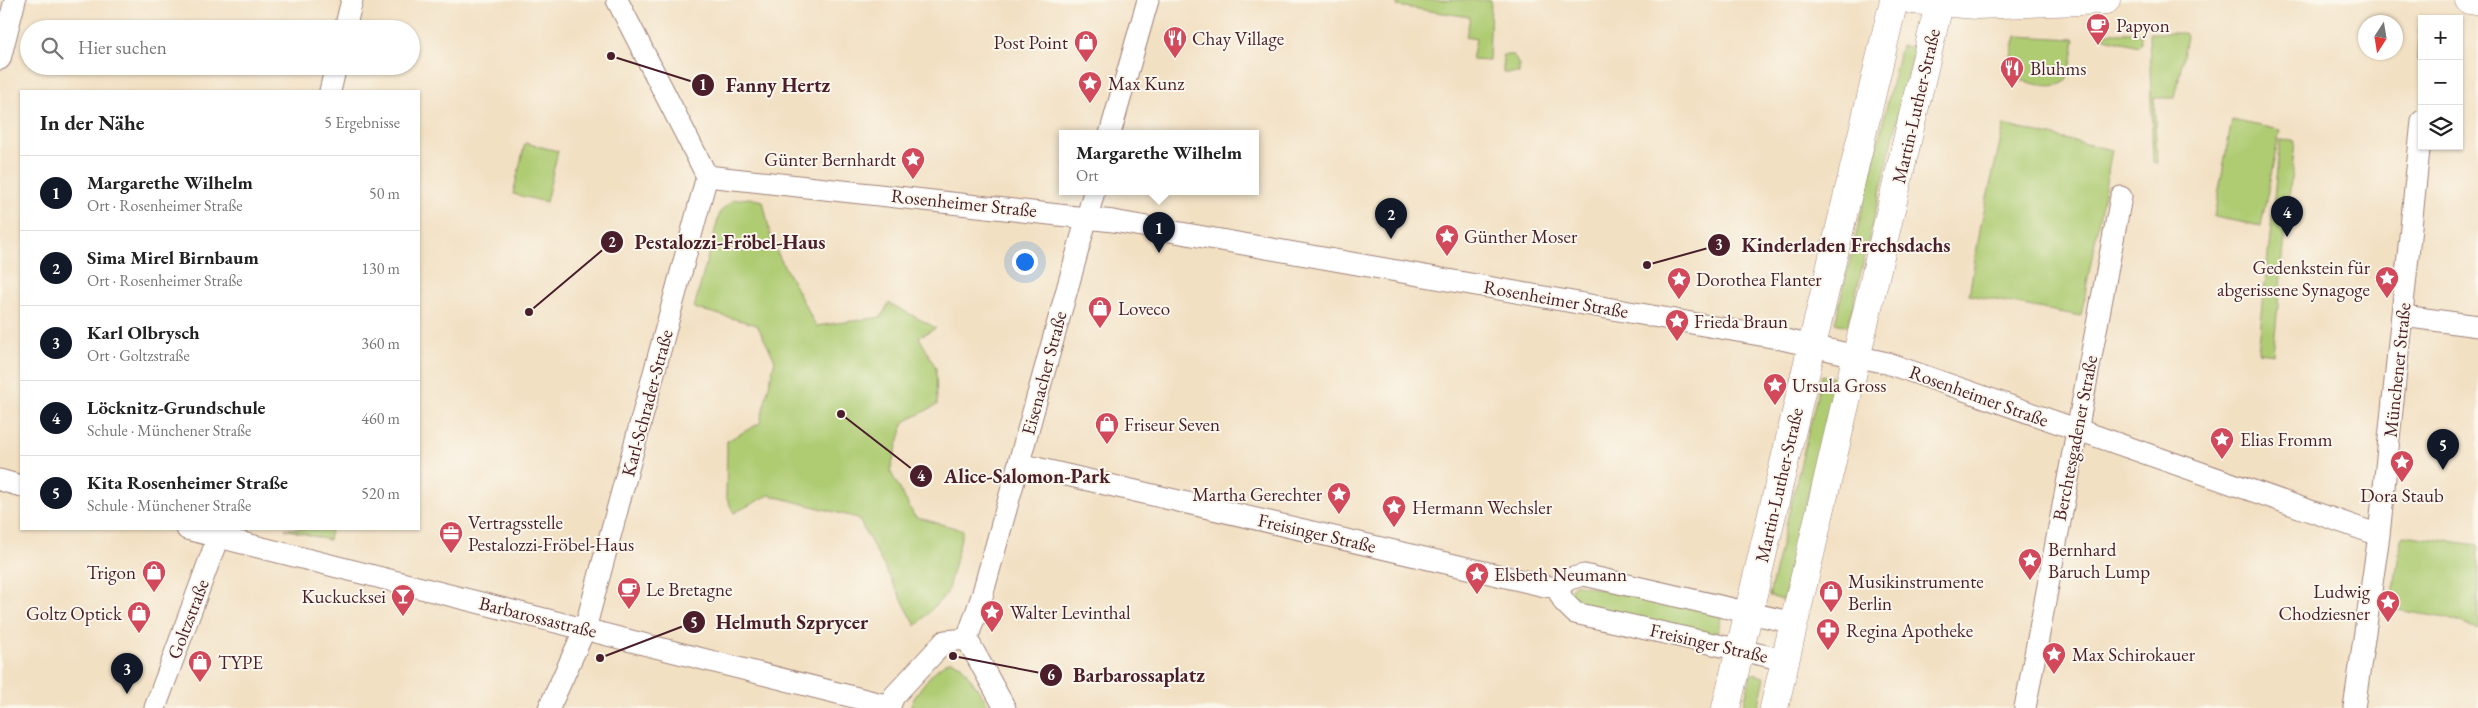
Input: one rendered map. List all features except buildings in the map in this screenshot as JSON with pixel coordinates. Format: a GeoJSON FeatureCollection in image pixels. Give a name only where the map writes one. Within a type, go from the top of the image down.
{"type":"FeatureCollection","features":[{"type":"Feature","properties":{"kind":"main road","name":"Martin-Luther-Straße"},"geometry":{"type":"LineString","coordinates":[[1726,708],[1894,0]]}},
{"type":"Feature","properties":{"kind":"main road"},"geometry":{"type":"LineString","coordinates":[[1912,0],[1977,5],[2106,0]]}},
{"type":"Feature","properties":{"kind":"main road"},"geometry":{"type":"LineString","coordinates":[[2469,0],[2478,0]]}},
{"type":"Feature","properties":{"kind":"main road","name":"Martin-Luther-Straße"},"geometry":{"type":"LineString","coordinates":[[1774,708],[1940,1]]}},
{"type":"Feature","properties":{"kind":"street"},"geometry":{"type":"LineString","coordinates":[[0,59],[16,0]]}},
{"type":"Feature","properties":{"kind":"street"},"geometry":{"type":"LineString","coordinates":[[347,20],[352,0]]}},
{"type":"Feature","properties":{"kind":"street"},"geometry":{"type":"LineString","coordinates":[[617,0],[707,176]]}},
{"type":"Feature","properties":{"kind":"street"},"geometry":{"type":"LineString","coordinates":[[1111,130],[1148,0]]}},
{"type":"Feature","properties":{"kind":"street"},"geometry":{"type":"LineString","coordinates":[[330,90],[334,75]]}},
{"type":"Feature","properties":{"kind":"street","name":"Münchener Straße"},"geometry":{"type":"LineString","coordinates":[[2354,708],[2378,535],[2403,316],[2419,150]]}},
{"type":"Feature","properties":{"kind":"street","name":"Rosenheimer Straße"},"geometry":{"type":"LineString","coordinates":[[707,176],[1087,217],[1770,337],[1812,346],[1887,363],[2378,535]]}},
{"type":"Feature","properties":{"kind":"street","name":"Karl-Schrader-Straße"},"geometry":{"type":"LineString","coordinates":[[549,708],[585,629],[707,176]]}},
{"type":"Feature","properties":{"kind":"street","name":"Eisenacher Straße"},"geometry":{"type":"LineString","coordinates":[[967,639],[982,596],[1093,195]]}},
{"type":"Feature","properties":{"kind":"street","name":"Berchtesgadener Straße"},"geometry":{"type":"LineString","coordinates":[[2025,708],[2121,198]]}},
{"type":"Feature","properties":{"kind":"street"},"geometry":{"type":"LineString","coordinates":[[2403,316],[2478,326]]}},
{"type":"Feature","properties":{"kind":"street","name":"Freisinger Straße"},"geometry":{"type":"LineString","coordinates":[[1019,464],[1557,588],[1570,579],[1584,575],[1794,623]]}},
{"type":"Feature","properties":{"kind":"street"},"geometry":{"type":"LineString","coordinates":[[0,480],[20,486]]}},
{"type":"Feature","properties":{"kind":"street","name":"Barbarossastraße"},"geometry":{"type":"LineString","coordinates":[[195,530],[219,533],[889,707]]}},
{"type":"Feature","properties":{"kind":"street","name":"Goltzstraße"},"geometry":{"type":"LineString","coordinates":[[155,708],[219,533]]}},
{"type":"Feature","properties":{"kind":"street","name":"Freisinger Straße"},"geometry":{"type":"LineString","coordinates":[[1557,588],[1564,602],[1575,612],[1785,660]]}},
{"type":"Feature","properties":{"kind":"street"},"geometry":{"type":"LineString","coordinates":[[889,707],[894,696],[945,641],[967,639],[1005,708]]}},
{"type":"Feature","properties":{"kind":"green space"},"geometry":{"type":"Polygon","coordinates":[[[1398,0],[1491,0],[1489,61],[1472,60],[1476,39],[1466,37],[1470,17],[1397,6],[1398,0]]]}},
{"type":"Feature","properties":{"kind":"green space"},"geometry":{"type":"Polygon","coordinates":[[[2105,33],[2141,34],[2141,44],[2139,46],[2105,38],[2105,33]]]}},
{"type":"Feature","properties":{"kind":"green space"},"geometry":{"type":"Polygon","coordinates":[[[2185,33],[2187,36],[2175,98],[2154,98],[2157,163],[2153,162],[2149,34],[2185,33]]]}},
{"type":"Feature","properties":{"kind":"green space"},"geometry":{"type":"Polygon","coordinates":[[[2016,36],[2075,39],[2067,79],[2063,83],[2048,86],[2006,76],[2016,36]]]}},
{"type":"Feature","properties":{"kind":"green space"},"geometry":{"type":"Polygon","coordinates":[[[1901,46],[1915,47],[1848,326],[1835,323],[1901,46]]]}},
{"type":"Feature","properties":{"kind":"green space"},"geometry":{"type":"Polygon","coordinates":[[[1503,55],[1513,55],[1519,65],[1519,73],[1503,73],[1503,55]]]}},
{"type":"Feature","properties":{"kind":"green space"},"geometry":{"type":"Polygon","coordinates":[[[2232,120],[2280,130],[2261,226],[2214,217],[2232,120]]]}},
{"type":"Feature","properties":{"kind":"green space"},"geometry":{"type":"Polygon","coordinates":[[[2004,125],[2112,150],[2081,316],[1969,295],[1981,224],[2004,125]]]}},
{"type":"Feature","properties":{"kind":"green space"},"geometry":{"type":"Polygon","coordinates":[[[2280,140],[2295,141],[2273,354],[2258,352],[2280,140]]]}},
{"type":"Feature","properties":{"kind":"green space"},"geometry":{"type":"Polygon","coordinates":[[[525,143],[558,151],[546,202],[513,194],[525,143]]]}},
{"type":"Feature","properties":{"kind":"green space"},"geometry":{"type":"Polygon","coordinates":[[[749,198],[763,201],[772,243],[816,326],[881,317],[889,303],[936,328],[919,337],[936,368],[937,405],[904,422],[890,471],[915,517],[963,530],[947,593],[916,626],[858,518],[769,495],[734,513],[726,497],[727,441],[760,423],[775,360],[757,325],[694,308],[720,212],[732,200],[749,198]]]}},
{"type":"Feature","properties":{"kind":"green space"},"geometry":{"type":"Polygon","coordinates":[[[1822,375],[1836,378],[1783,600],[1769,596],[1822,375]]]}},
{"type":"Feature","properties":{"kind":"green space"},"geometry":{"type":"Polygon","coordinates":[[[289,530],[331,530],[329,540],[289,530]]]}},
{"type":"Feature","properties":{"kind":"green space"},"geometry":{"type":"Polygon","coordinates":[[[2403,535],[2478,545],[2478,629],[2446,618],[2391,609],[2403,535]]]}},
{"type":"Feature","properties":{"kind":"green space"},"geometry":{"type":"Polygon","coordinates":[[[1574,584],[1722,614],[1716,638],[1577,606],[1568,594],[1574,584]]]}},
{"type":"Feature","properties":{"kind":"green space"},"geometry":{"type":"Polygon","coordinates":[[[951,661],[961,665],[991,708],[910,708],[926,681],[945,663],[951,661]]]}},
{"type":"Feature","properties":{"kind":"green space"},"geometry":{"type":"Polygon","coordinates":[[[1751,674],[1765,677],[1758,708],[1743,708],[1751,674]]]}},
{"type":"Feature","properties":{"kind":"place","name":"Papyon"},"geometry":{"type":"Point","coordinates":[2098,46]}},
{"type":"Feature","properties":{"kind":"place","name":"Fanny Hertz"},"geometry":{"type":"Point","coordinates":[611,56]}},
{"type":"Feature","properties":{"kind":"place","name":"Chay Village"},"geometry":{"type":"Point","coordinates":[1175,59]}},
{"type":"Feature","properties":{"kind":"place","name":"Post Point"},"geometry":{"type":"Point","coordinates":[1086,63]}},
{"type":"Feature","properties":{"kind":"place","name":"Bluhms"},"geometry":{"type":"Point","coordinates":[2012,89]}},
{"type":"Feature","properties":{"kind":"place","name":"Max Kunz"},"geometry":{"type":"Point","coordinates":[1090,104]}},
{"type":"Feature","properties":{"kind":"place","name":"Günter Bernhardt"},"geometry":{"type":"Point","coordinates":[913,180]}},
{"type":"Feature","properties":{"kind":"place","name":"Löcknitz-Grundschule"},"geometry":{"type":"Point","coordinates":[2287,237]}},
{"type":"Feature","properties":{"kind":"place","name":"Sima Mirel Birnbaum"},"geometry":{"type":"Point","coordinates":[1391,239]}},
{"type":"Feature","properties":{"kind":"place","name":"Margarethe Wilhelm"},"geometry":{"type":"Point","coordinates":[1159,253]}},
{"type":"Feature","properties":{"kind":"place","name":"Günther Moser"},"geometry":{"type":"Point","coordinates":[1447,257]}},
{"type":"Feature","properties":{"kind":"place","name":"Kinderladen Frechsdachs"},"geometry":{"type":"Point","coordinates":[1647,265]}},
{"type":"Feature","properties":{"kind":"place","name":"Gedenkstein für abgerissene Synagoge"},"geometry":{"type":"Point","coordinates":[2387,299]}},
{"type":"Feature","properties":{"kind":"place","name":"Dorothea Flanter"},"geometry":{"type":"Point","coordinates":[1679,300]}},
{"type":"Feature","properties":{"kind":"place","name":"Pestalozzi-Fröbel-Haus"},"geometry":{"type":"Point","coordinates":[529,312]}},
{"type":"Feature","properties":{"kind":"place","name":"Loveco"},"geometry":{"type":"Point","coordinates":[1100,329]}},
{"type":"Feature","properties":{"kind":"place","name":"Frieda Braun"},"geometry":{"type":"Point","coordinates":[1677,342]}},
{"type":"Feature","properties":{"kind":"place","name":"Ursula Gross"},"geometry":{"type":"Point","coordinates":[1775,406]}},
{"type":"Feature","properties":{"kind":"place","name":"Alice-Salomon-Park"},"geometry":{"type":"Point","coordinates":[841,414]}},
{"type":"Feature","properties":{"kind":"place","name":"Friseur Seven"},"geometry":{"type":"Point","coordinates":[1107,445]}},
{"type":"Feature","properties":{"kind":"place","name":"Elias Fromm"},"geometry":{"type":"Point","coordinates":[2222,460]}},
{"type":"Feature","properties":{"kind":"place","name":"Kita Rosenheimer Straße"},"geometry":{"type":"Point","coordinates":[2443,470]}},
{"type":"Feature","properties":{"kind":"place","name":"Dora Staub"},"geometry":{"type":"Point","coordinates":[2402,483]}},
{"type":"Feature","properties":{"kind":"place","name":"Martha Gerechter"},"geometry":{"type":"Point","coordinates":[1339,515]}},
{"type":"Feature","properties":{"kind":"place","name":"Hermann Wechsler"},"geometry":{"type":"Point","coordinates":[1394,528]}},
{"type":"Feature","properties":{"kind":"place","name":"Vertragsstelle Pestalozzi-Fröbel-Haus"},"geometry":{"type":"Point","coordinates":[451,554]}},
{"type":"Feature","properties":{"kind":"place","name":"Bernhard Baruch Lump"},"geometry":{"type":"Point","coordinates":[2030,581]}},
{"type":"Feature","properties":{"kind":"place","name":"Trigon"},"geometry":{"type":"Point","coordinates":[154,593]}},
{"type":"Feature","properties":{"kind":"place","name":"Elsbeth Neumann"},"geometry":{"type":"Point","coordinates":[1477,595]}},
{"type":"Feature","properties":{"kind":"place","name":"Le Bretagne"},"geometry":{"type":"Point","coordinates":[629,610]}},
{"type":"Feature","properties":{"kind":"place","name":"Musikinstrumente Berlin"},"geometry":{"type":"Point","coordinates":[1831,613]}},
{"type":"Feature","properties":{"kind":"place","name":"Kuckucksei"},"geometry":{"type":"Point","coordinates":[403,617]}},
{"type":"Feature","properties":{"kind":"place","name":"Ludwig Chodziesner"},"geometry":{"type":"Point","coordinates":[2388,623]}},
{"type":"Feature","properties":{"kind":"place","name":"Walter Levinthal"},"geometry":{"type":"Point","coordinates":[992,633]}},
{"type":"Feature","properties":{"kind":"place","name":"Goltz Optick"},"geometry":{"type":"Point","coordinates":[139,634]}},
{"type":"Feature","properties":{"kind":"place","name":"Regina Apotheke"},"geometry":{"type":"Point","coordinates":[1828,651]}},
{"type":"Feature","properties":{"kind":"place","name":"Barbarossaplatz"},"geometry":{"type":"Point","coordinates":[953,656]}},
{"type":"Feature","properties":{"kind":"place","name":"Helmuth Szprycer"},"geometry":{"type":"Point","coordinates":[600,658]}},
{"type":"Feature","properties":{"kind":"place","name":"Max Schirokauer"},"geometry":{"type":"Point","coordinates":[2054,675]}},
{"type":"Feature","properties":{"kind":"place","name":"TYPE"},"geometry":{"type":"Point","coordinates":[200,683]}},
{"type":"Feature","properties":{"kind":"place","name":"Karl Olbrysch"},"geometry":{"type":"Point","coordinates":[127,694]}}]}
